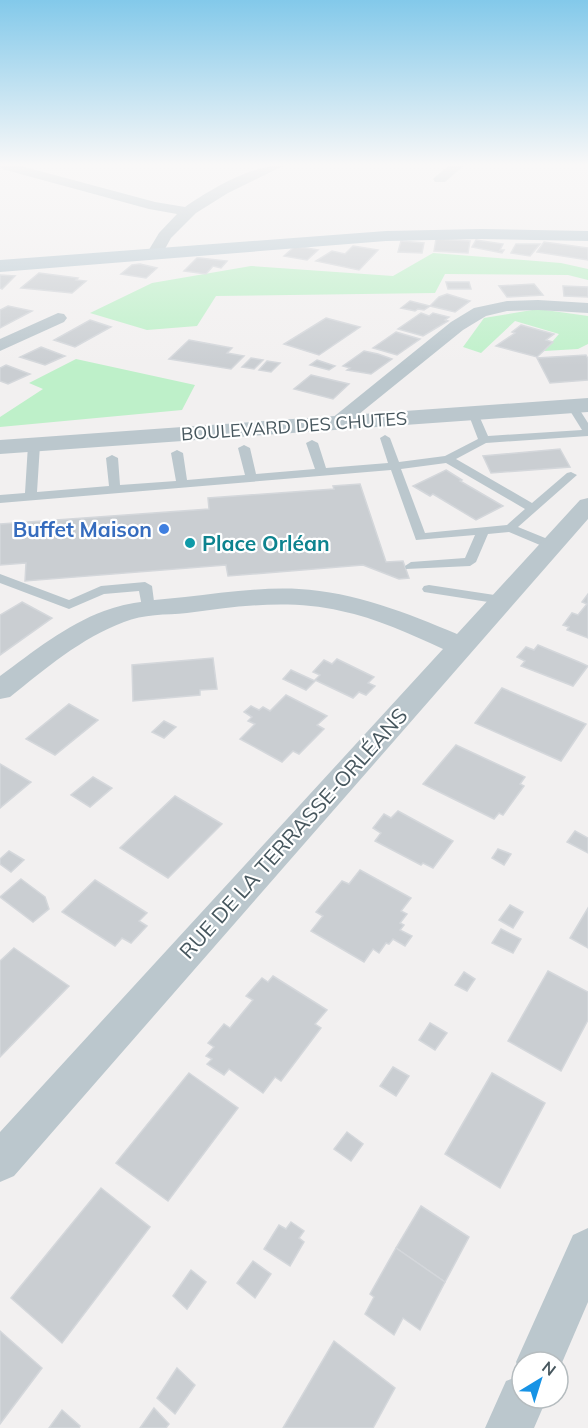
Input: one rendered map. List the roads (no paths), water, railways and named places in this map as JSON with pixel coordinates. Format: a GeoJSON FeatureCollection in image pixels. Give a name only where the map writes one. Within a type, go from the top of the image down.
{"type":"FeatureCollection","features":[{"type":"Feature","properties":{"kind":"main road"},"geometry":{"type":"LineString","coordinates":[[0,266],[386,236],[481,234],[588,236]]}},
{"type":"Feature","properties":{"kind":"street"},"geometry":{"type":"LineString","coordinates":[[155,253],[162,238],[167,233]]}},
{"type":"Feature","properties":{"kind":"street"},"geometry":{"type":"LineString","coordinates":[[336,423],[457,326],[480,312],[507,306],[538,304],[588,308]]}},
{"type":"Feature","properties":{"kind":"street"},"geometry":{"type":"LineString","coordinates":[[0,346],[58,318]]}},
{"type":"Feature","properties":{"kind":"street","name":"BOULEVARD DES CHUTES"},"geometry":{"type":"LineString","coordinates":[[0,447],[580,405]]}},
{"type":"Feature","properties":{"kind":"street","name":"RUE DE LA TERRASSE-ORLÉANS"},"geometry":{"type":"LineString","coordinates":[[0,1162],[588,505]]}},
{"type":"Feature","properties":{"kind":"street"},"geometry":{"type":"LineString","coordinates":[[0,690],[87,628],[117,615],[228,599],[300,597],[344,603],[404,621],[460,646]]}},
{"type":"Feature","properties":{"kind":"street"},"geometry":{"type":"LineString","coordinates":[[543,1350],[588,1250]]}},
{"type":"Feature","properties":{"kind":"street"},"geometry":{"type":"LineString","coordinates":[[509,1428],[517,1410]]}},
{"type":"Feature","properties":{"kind":"lane"},"geometry":{"type":"LineString","coordinates":[[0,499],[395,466],[448,459],[484,440],[588,432],[580,405]]}},
{"type":"Feature","properties":{"kind":"lane"},"geometry":{"type":"LineString","coordinates":[[473,413],[484,440]]}},
{"type":"Feature","properties":{"kind":"lane"},"geometry":{"type":"LineString","coordinates":[[385,438],[420,537],[510,528],[551,545]]}},
{"type":"Feature","properties":{"kind":"lane"},"geometry":{"type":"LineString","coordinates":[[312,443],[322,472]]}},
{"type":"Feature","properties":{"kind":"lane"},"geometry":{"type":"LineString","coordinates":[[31,496],[34,444]]}},
{"type":"Feature","properties":{"kind":"lane"},"geometry":{"type":"LineString","coordinates":[[244,448],[251,478]]}},
{"type":"Feature","properties":{"kind":"lane"},"geometry":{"type":"LineString","coordinates":[[177,453],[183,484]]}},
{"type":"Feature","properties":{"kind":"lane"},"geometry":{"type":"LineString","coordinates":[[112,458],[115,489]]}},
{"type":"Feature","properties":{"kind":"lane"},"geometry":{"type":"LineString","coordinates":[[448,459],[533,508]]}},
{"type":"Feature","properties":{"kind":"lane"},"geometry":{"type":"LineString","coordinates":[[510,528],[571,475]]}},
{"type":"Feature","properties":{"kind":"lane"},"geometry":{"type":"LineString","coordinates":[[411,566],[470,562],[483,531]]}},
{"type":"Feature","properties":{"kind":"lane"},"geometry":{"type":"LineString","coordinates":[[0,578],[69,605],[101,590],[146,586],[148,609]]}},
{"type":"Feature","properties":{"kind":"lane"},"geometry":{"type":"LineString","coordinates":[[429,589],[501,600]]}},
{"type":"Feature","properties":{"kind":"place","name":"Buffet Maison"},"geometry":{"type":"Point","coordinates":[164,529]}},
{"type":"Feature","properties":{"kind":"place","name":"Place Orléan"},"geometry":{"type":"Point","coordinates":[190,543]}}]}
